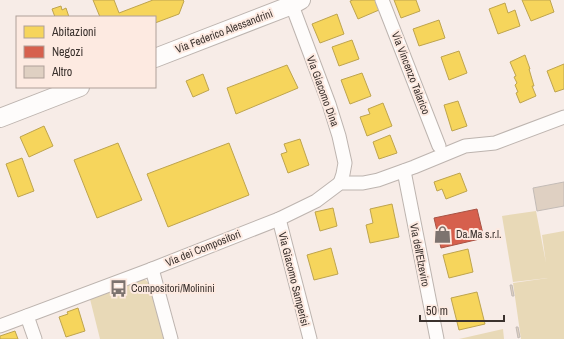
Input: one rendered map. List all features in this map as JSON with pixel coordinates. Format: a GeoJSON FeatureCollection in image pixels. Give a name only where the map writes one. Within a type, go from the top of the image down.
{"type":"FeatureCollection","features":[{"type":"Feature","properties":{"kind":"street","name":"Via Vincenzo Talarico"},"geometry":{"type":"LineString","coordinates":[[382,0],[439,146]]}},
{"type":"Feature","properties":{"kind":"street","name":"Via Federico Alessandrini"},"geometry":{"type":"LineString","coordinates":[[156,58],[294,2]]}},
{"type":"Feature","properties":{"kind":"street","name":"Via Giacomo Dina"},"geometry":{"type":"LineString","coordinates":[[294,2],[339,136],[345,163],[344,174],[340,183]]}},
{"type":"Feature","properties":{"kind":"street"},"geometry":{"type":"LineString","coordinates":[[0,118],[77,88]]}},
{"type":"Feature","properties":{"kind":"street"},"geometry":{"type":"LineString","coordinates":[[340,183],[368,182],[404,171],[469,145],[492,144],[564,118]]}},
{"type":"Feature","properties":{"kind":"street","name":"Via dell'Elzeviro"},"geometry":{"type":"LineString","coordinates":[[404,171],[437,339]]}},
{"type":"Feature","properties":{"kind":"street","name":"Via dei Compositori"},"geometry":{"type":"LineString","coordinates":[[0,326],[152,269],[279,218],[316,201],[340,183]]}},
{"type":"Feature","properties":{"kind":"street","name":"Via Giacomo Samperisi"},"geometry":{"type":"LineString","coordinates":[[279,218],[310,339]]}},
{"type":"Feature","properties":{"kind":"street"},"geometry":{"type":"LineString","coordinates":[[152,269],[171,339]]}},
{"type":"Feature","properties":{"kind":"street"},"geometry":{"type":"LineString","coordinates":[[27,316],[35,339]]}},
{"type":"Feature","properties":{"kind":"shaded area"},"geometry":{"type":"Polygon","coordinates":[[[536,211],[546,263],[542,235],[564,231],[564,339],[521,339],[513,283],[548,278],[513,282],[502,216],[536,211]]]}},
{"type":"Feature","properties":{"kind":"shaded area"},"geometry":{"type":"Polygon","coordinates":[[[142,277],[150,284],[165,339],[100,339],[90,299],[142,277]]]}},
{"type":"Feature","properties":{"kind":"shaded area"},"geometry":{"type":"Polygon","coordinates":[[[503,329],[504,339],[459,339],[503,329]]]}},
{"type":"Feature","properties":{"kind":"building: Abitazioni"},"geometry":{"type":"Polygon","coordinates":[[[93,0],[114,0],[119,13],[153,0],[184,1],[179,14],[156,23],[156,16],[100,16],[93,0]]]}},
{"type":"Feature","properties":{"kind":"building: Abitazioni"},"geometry":{"type":"Polygon","coordinates":[[[375,0],[379,10],[358,19],[350,1],[375,0]]]}},
{"type":"Feature","properties":{"kind":"building: Abitazioni"},"geometry":{"type":"Polygon","coordinates":[[[394,0],[416,0],[420,11],[401,18],[394,0]]]}},
{"type":"Feature","properties":{"kind":"building: Abitazioni"},"geometry":{"type":"Polygon","coordinates":[[[522,0],[550,0],[554,12],[531,21],[522,0]]]}},
{"type":"Feature","properties":{"kind":"building: Abitazioni"},"geometry":{"type":"Polygon","coordinates":[[[505,3],[508,13],[515,10],[520,26],[498,34],[489,9],[505,3]]]}},
{"type":"Feature","properties":{"kind":"building: Abitazioni"},"geometry":{"type":"Polygon","coordinates":[[[61,6],[62,10],[66,8],[69,16],[55,16],[52,9],[61,6]]]}},
{"type":"Feature","properties":{"kind":"building: Abitazioni"},"geometry":{"type":"Polygon","coordinates":[[[337,14],[344,34],[320,43],[312,24],[337,14]]]}},
{"type":"Feature","properties":{"kind":"building: Abitazioni"},"geometry":{"type":"Polygon","coordinates":[[[439,20],[445,38],[419,46],[413,29],[439,20]]]}},
{"type":"Feature","properties":{"kind":"building: Abitazioni"},"geometry":{"type":"Polygon","coordinates":[[[352,40],[359,59],[339,66],[332,47],[352,40]]]}},
{"type":"Feature","properties":{"kind":"building: Abitazioni"},"geometry":{"type":"Polygon","coordinates":[[[459,51],[467,73],[449,80],[441,57],[459,51]]]}},
{"type":"Feature","properties":{"kind":"building: Abitazioni"},"geometry":{"type":"Polygon","coordinates":[[[525,55],[534,86],[532,86],[536,96],[520,103],[516,93],[518,92],[515,85],[517,83],[514,77],[516,76],[510,62],[525,55]]]}},
{"type":"Feature","properties":{"kind":"building: Abitazioni"},"geometry":{"type":"Polygon","coordinates":[[[564,64],[564,89],[555,92],[547,71],[564,64]]]}},
{"type":"Feature","properties":{"kind":"building: Abitazioni"},"geometry":{"type":"Polygon","coordinates":[[[287,65],[298,88],[236,114],[227,88],[287,65]]]}},
{"type":"Feature","properties":{"kind":"building: Abitazioni"},"geometry":{"type":"Polygon","coordinates":[[[362,73],[371,96],[350,104],[341,80],[362,73]]]}},
{"type":"Feature","properties":{"kind":"building: Abitazioni"},"geometry":{"type":"Polygon","coordinates":[[[203,74],[209,90],[193,97],[186,81],[203,74]]]}},
{"type":"Feature","properties":{"kind":"building: Abitazioni"},"geometry":{"type":"Polygon","coordinates":[[[458,101],[467,126],[452,131],[444,105],[458,101]]]}},
{"type":"Feature","properties":{"kind":"building: Abitazioni"},"geometry":{"type":"Polygon","coordinates":[[[383,103],[392,126],[367,136],[360,117],[370,114],[368,109],[383,103]]]}},
{"type":"Feature","properties":{"kind":"building: Abitazioni"},"geometry":{"type":"Polygon","coordinates":[[[44,126],[53,146],[29,157],[20,137],[44,126]]]}},
{"type":"Feature","properties":{"kind":"building: Abitazioni"},"geometry":{"type":"Polygon","coordinates":[[[390,135],[397,153],[379,159],[373,142],[390,135]]]}},
{"type":"Feature","properties":{"kind":"building: Abitazioni"},"geometry":{"type":"Polygon","coordinates":[[[300,139],[309,165],[288,173],[281,154],[287,152],[284,144],[300,139]]]}},
{"type":"Feature","properties":{"kind":"building: Abitazioni"},"geometry":{"type":"Polygon","coordinates":[[[118,143],[142,200],[97,218],[74,160],[118,143]]]}},
{"type":"Feature","properties":{"kind":"building: Abitazioni"},"geometry":{"type":"Polygon","coordinates":[[[229,143],[249,195],[168,227],[147,174],[229,143]]]}},
{"type":"Feature","properties":{"kind":"building: Abitazioni"},"geometry":{"type":"Polygon","coordinates":[[[22,158],[34,191],[18,197],[6,164],[22,158]]]}},
{"type":"Feature","properties":{"kind":"building: Abitazioni"},"geometry":{"type":"Polygon","coordinates":[[[460,173],[467,191],[446,199],[442,189],[437,191],[434,182],[460,173]]]}},
{"type":"Feature","properties":{"kind":"building: Abitazioni"},"geometry":{"type":"Polygon","coordinates":[[[392,204],[399,237],[370,243],[366,225],[373,223],[370,209],[392,204]]]}},
{"type":"Feature","properties":{"kind":"building: Abitazioni"},"geometry":{"type":"Polygon","coordinates":[[[333,208],[337,226],[320,231],[315,212],[333,208]]]}},
{"type":"Feature","properties":{"kind":"building: Abitazioni"},"geometry":{"type":"Polygon","coordinates":[[[331,248],[338,274],[314,280],[307,255],[331,248]]]}},
{"type":"Feature","properties":{"kind":"building: Abitazioni"},"geometry":{"type":"Polygon","coordinates":[[[468,249],[473,272],[449,278],[443,255],[468,249]]]}},
{"type":"Feature","properties":{"kind":"building: Abitazioni"},"geometry":{"type":"Polygon","coordinates":[[[477,292],[485,324],[459,330],[451,298],[477,292]]]}},
{"type":"Feature","properties":{"kind":"building: Abitazioni"},"geometry":{"type":"Polygon","coordinates":[[[78,308],[85,331],[66,337],[59,317],[78,308]]]}},
{"type":"Feature","properties":{"kind":"building: Abitazioni"},"geometry":{"type":"Polygon","coordinates":[[[15,331],[18,339],[0,339],[0,336],[15,331]]]}},
{"type":"Feature","properties":{"kind":"building: Negozi"},"geometry":{"type":"Polygon","coordinates":[[[477,209],[484,238],[441,248],[434,218],[477,209]]]}},
{"type":"Feature","properties":{"kind":"building: Altro"},"geometry":{"type":"Polygon","coordinates":[[[564,182],[564,206],[537,211],[533,188],[564,182]]]}},
{"type":"Feature","properties":{"kind":"building: Altro"},"geometry":{"type":"Polygon","coordinates":[[[510,285],[512,285],[514,296],[512,296],[510,285]]]}},
{"type":"Feature","properties":{"kind":"building: Altro"},"geometry":{"type":"Polygon","coordinates":[[[516,327],[518,327],[520,337],[518,338],[516,327]]]}},
{"type":"Feature","properties":{"kind":"place","name":"Da.Ma s.r.l."},"geometry":{"type":"Point","coordinates":[443,234]}},
{"type":"Feature","properties":{"kind":"place","name":"Compositori/Molinini"},"geometry":{"type":"Point","coordinates":[118,288]}}]}
